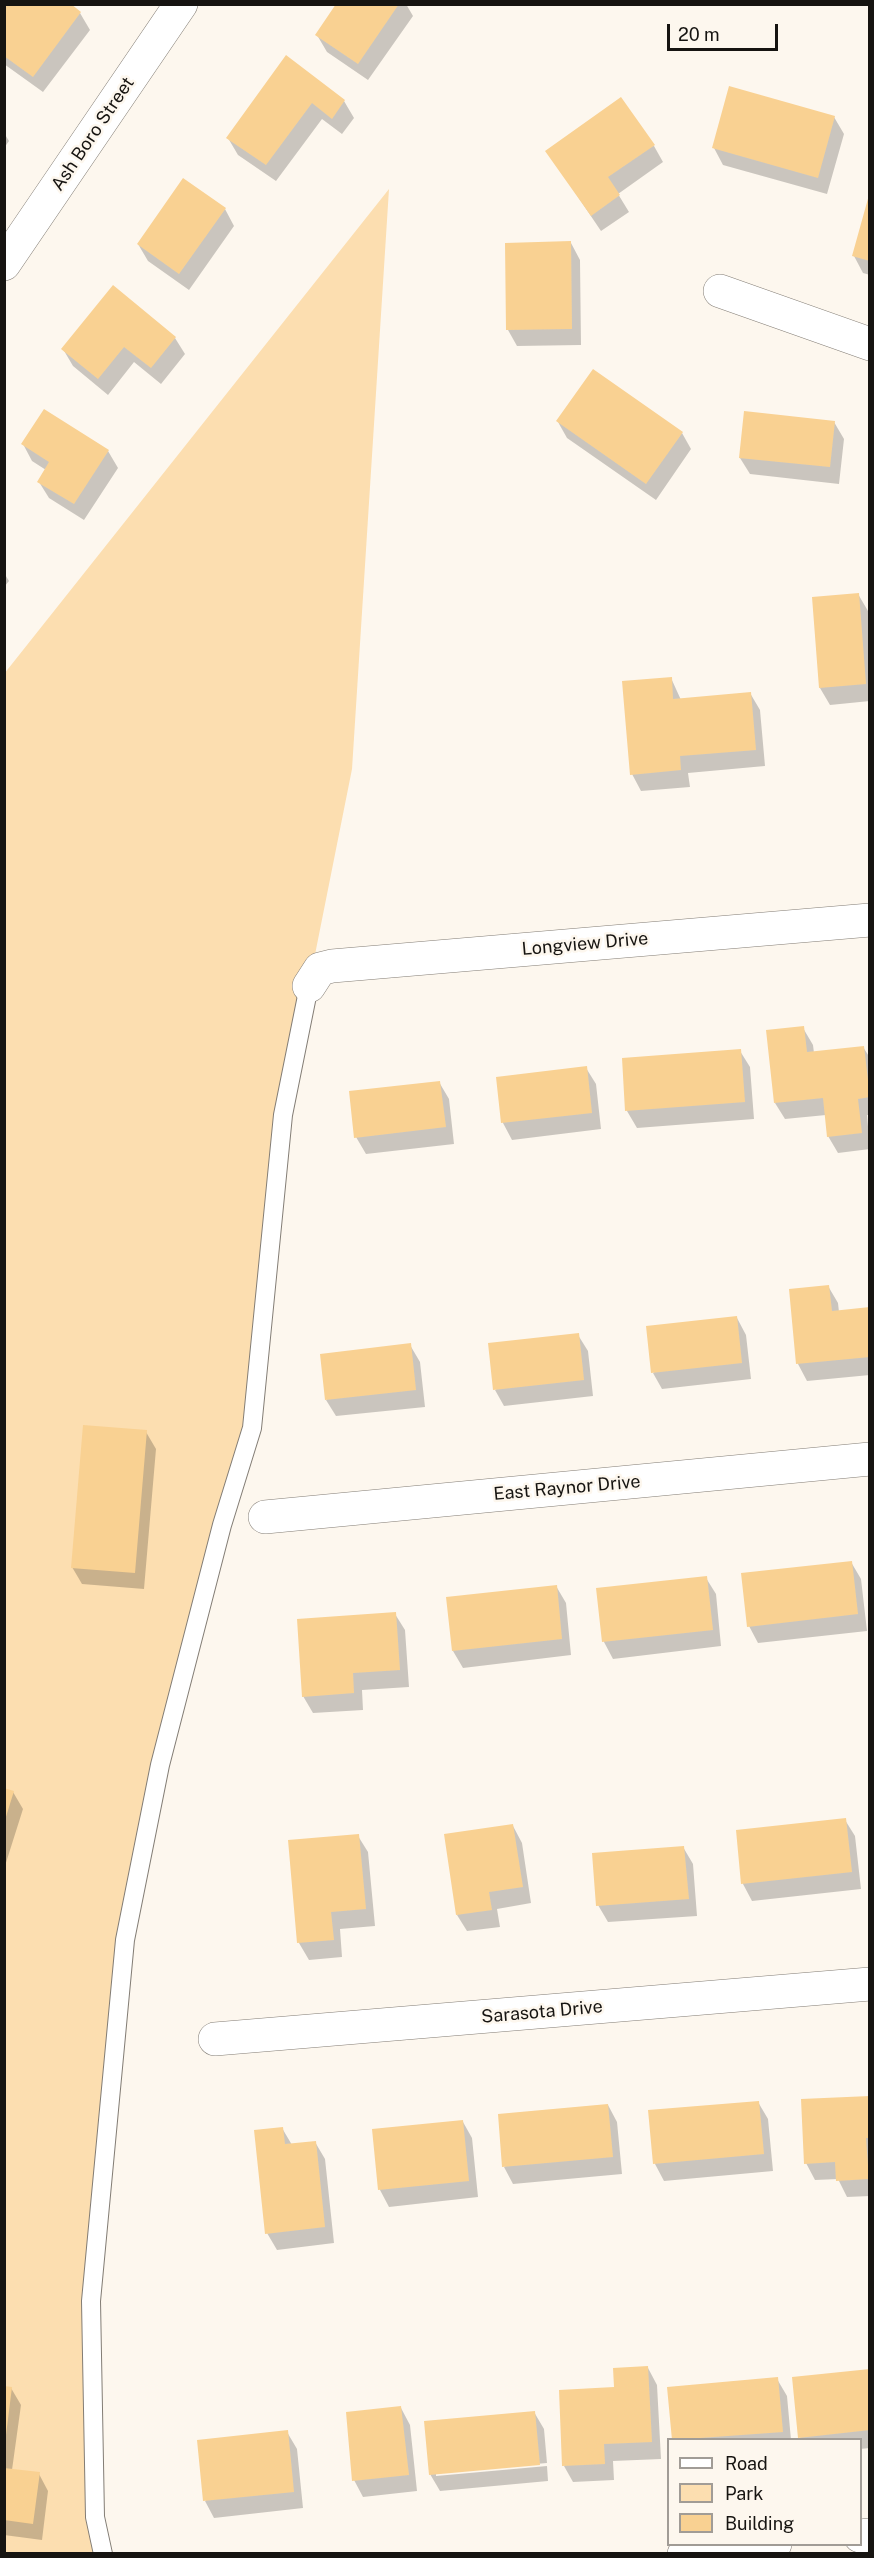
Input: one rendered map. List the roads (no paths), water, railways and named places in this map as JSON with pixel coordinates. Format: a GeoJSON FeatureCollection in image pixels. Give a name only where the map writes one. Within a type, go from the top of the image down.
{"type":"FeatureCollection","features":[{"type":"Feature","properties":{"kind":"street","name":"Ash Boro Street"},"geometry":{"type":"LineString","coordinates":[[4,264],[181,4]]}},
{"type":"Feature","properties":{"kind":"street"},"geometry":{"type":"LineString","coordinates":[[720,291],[870,344]]}},
{"type":"Feature","properties":{"kind":"street","name":"Longview Drive"},"geometry":{"type":"LineString","coordinates":[[309,986],[320,969],[332,966],[870,920]]}},
{"type":"Feature","properties":{"kind":"street","name":"East Raynor Drive"},"geometry":{"type":"LineString","coordinates":[[265,1516],[870,1459]]}},
{"type":"Feature","properties":{"kind":"street","name":"Sarasota Drive"},"geometry":{"type":"LineString","coordinates":[[215,2039],[870,1984]]}},
{"type":"Feature","properties":{"kind":"street"},"geometry":{"type":"LineString","coordinates":[[684,2553],[755,2546]]}},
{"type":"Feature","properties":{"kind":"lane"},"geometry":{"type":"LineString","coordinates":[[103,2553],[95,2517],[91,2301],[125,1940],[159,1771],[222,1525],[252,1428],[283,1115],[309,986]]}}]}
